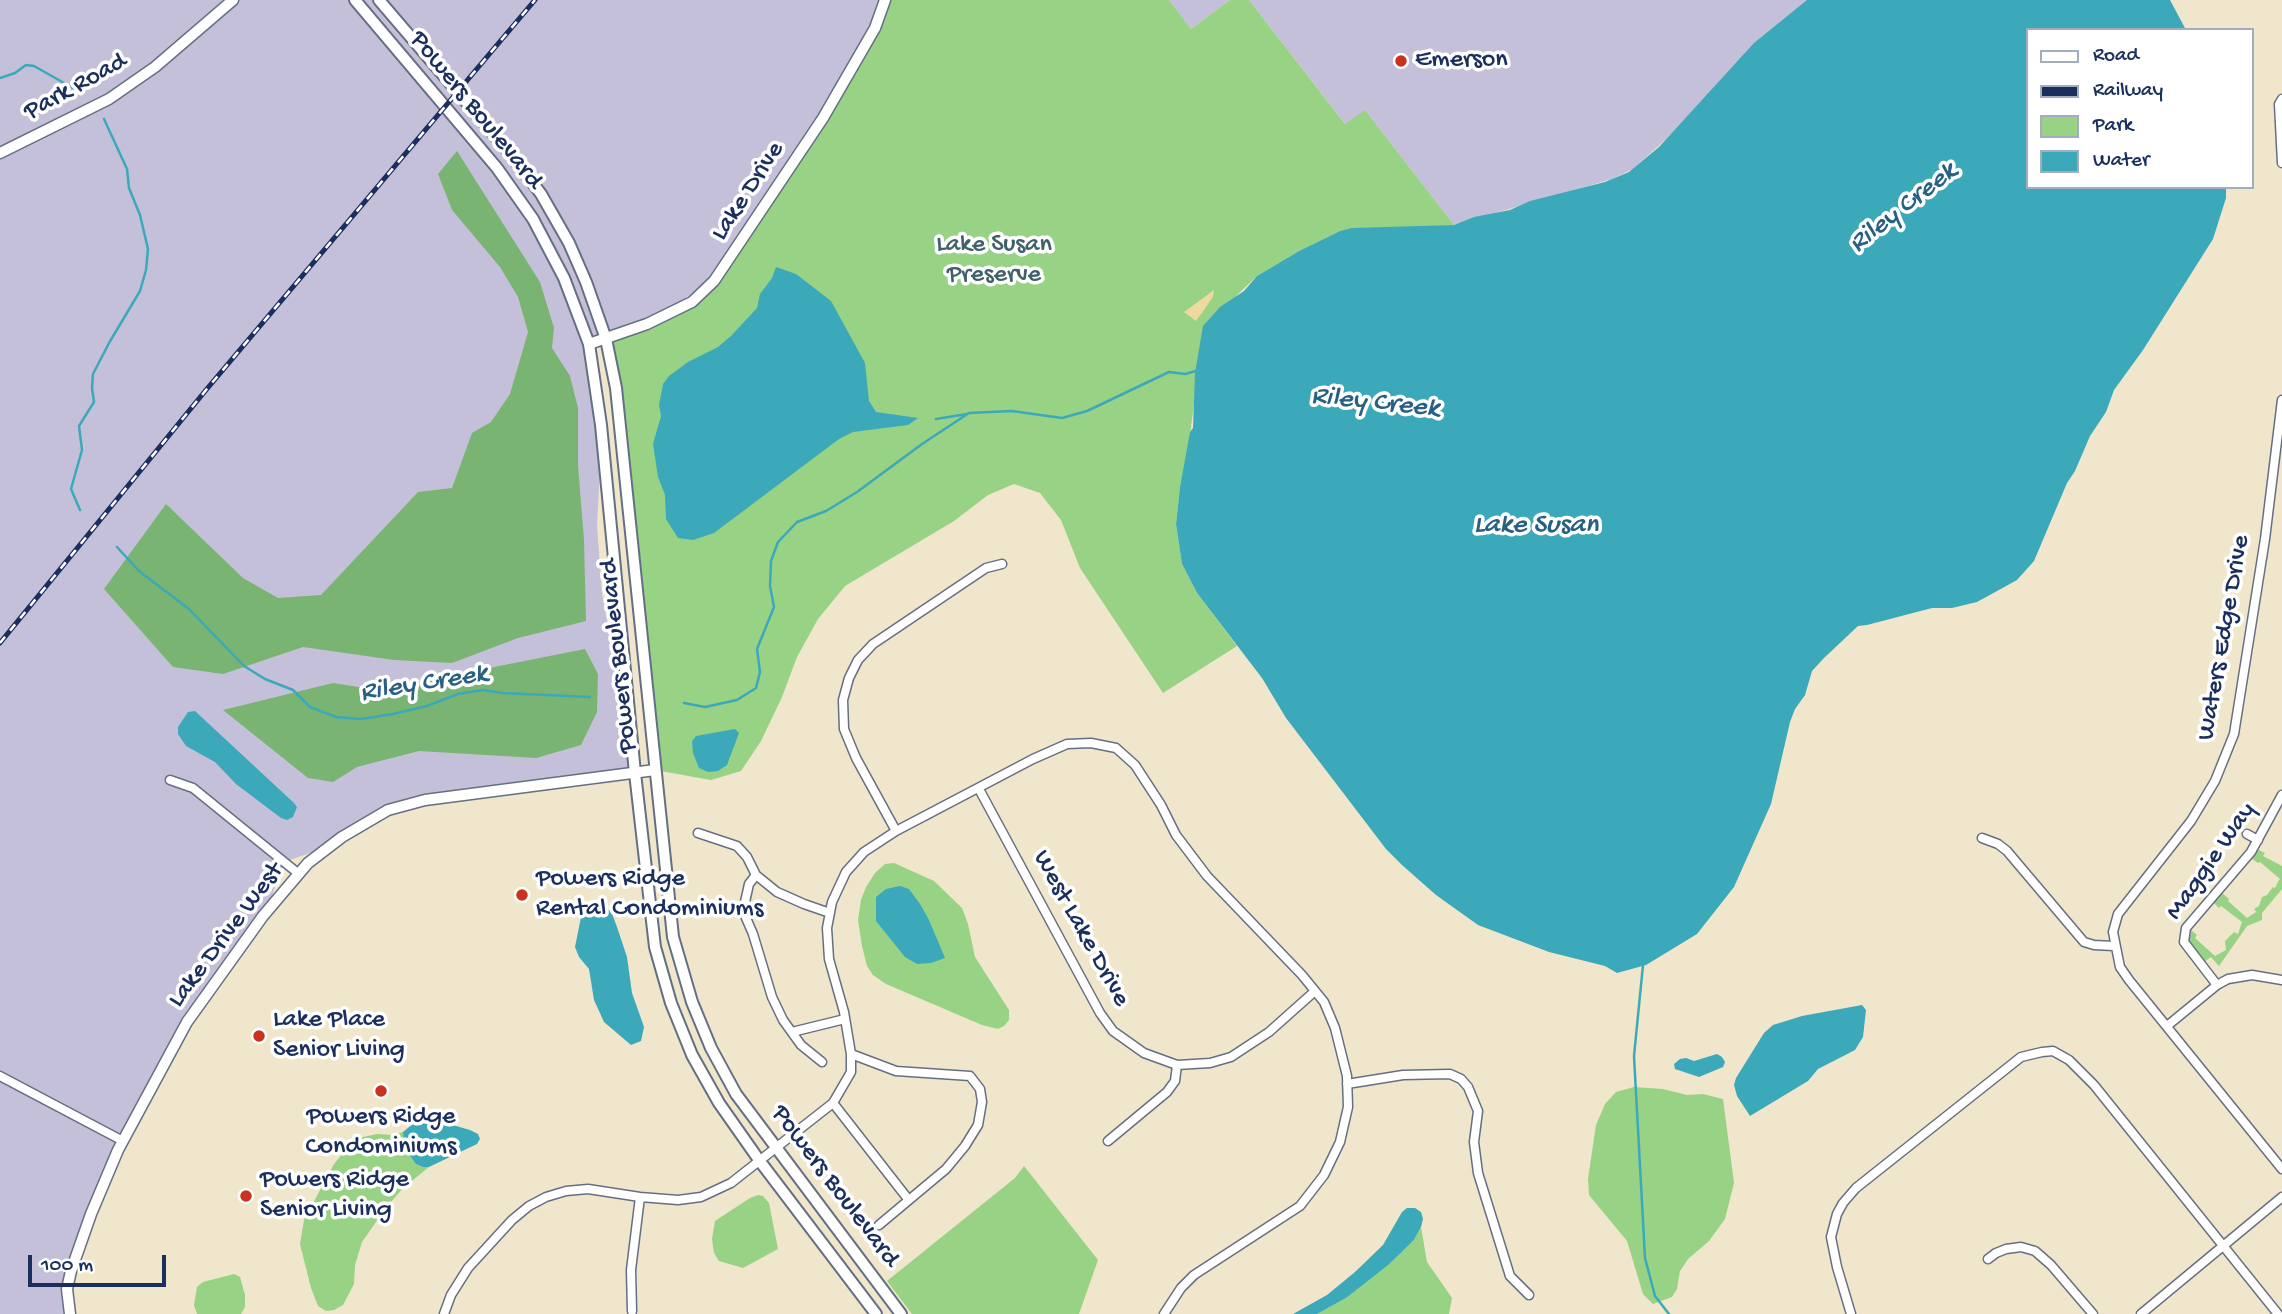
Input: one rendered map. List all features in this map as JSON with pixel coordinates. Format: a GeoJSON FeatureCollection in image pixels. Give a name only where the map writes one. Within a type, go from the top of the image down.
{"type":"FeatureCollection","features":[{"type":"Feature","properties":{"kind":"main road","name":"Powers Boulevard"},"geometry":{"type":"LineString","coordinates":[[355,0],[497,168],[533,219],[564,278],[589,345],[602,431],[635,773],[655,947],[671,1003],[692,1055],[719,1103],[876,1314]]}},
{"type":"Feature","properties":{"kind":"main road","name":"Powers Boulevard"},"geometry":{"type":"LineString","coordinates":[[379,0],[509,152],[541,194],[569,243],[606,338],[616,388],[673,937],[692,1002],[711,1048],[736,1094],[901,1314]]}},
{"type":"Feature","properties":{"kind":"street","name":"Park Road"},"geometry":{"type":"LineString","coordinates":[[0,153],[109,99],[155,67],[233,0]]}},
{"type":"Feature","properties":{"kind":"street","name":"Lake Drive"},"geometry":{"type":"LineString","coordinates":[[589,345],[647,324],[692,302],[714,281],[829,108],[875,28],[885,0]]}},
{"type":"Feature","properties":{"kind":"street"},"geometry":{"type":"LineString","coordinates":[[2282,99],[2279,104],[2282,163]]}},
{"type":"Feature","properties":{"kind":"street","name":"Waters Edge Drive"},"geometry":{"type":"LineString","coordinates":[[2282,400],[2265,539],[2234,734],[2215,781],[2191,821],[2118,914],[2113,932],[2124,974],[2282,1169]]}},
{"type":"Feature","properties":{"kind":"street"},"geometry":{"type":"LineString","coordinates":[[896,831],[856,758],[844,729],[843,700],[849,678],[858,660],[873,644],[986,568],[1002,564]]}},
{"type":"Feature","properties":{"kind":"street"},"geometry":{"type":"LineString","coordinates":[[444,1314],[468,1268],[512,1220],[529,1206],[566,1191],[588,1189],[678,1200],[701,1197],[731,1183],[833,1103],[850,1072],[851,1054],[845,1019],[828,959],[827,928],[832,902],[846,872],[864,852],[896,831],[1033,759],[1067,744],[1091,743],[1116,748],[1135,765],[1161,805],[1176,835],[1207,876],[1315,990],[1324,1002],[1335,1028],[1347,1083],[1348,1107],[1340,1142],[1324,1175],[1300,1206],[1194,1275],[1181,1288],[1164,1314]]}},
{"type":"Feature","properties":{"kind":"street","name":"Lake Drive West"},"geometry":{"type":"LineString","coordinates":[[70,1314],[67,1289],[71,1271],[91,1214],[123,1140],[187,1022],[263,916],[308,863],[342,837],[388,810],[425,800],[655,770]]}},
{"type":"Feature","properties":{"kind":"street"},"geometry":{"type":"LineString","coordinates":[[170,780],[193,788],[299,874]]}},
{"type":"Feature","properties":{"kind":"street","name":"West Lake Drive"},"geometry":{"type":"LineString","coordinates":[[979,789],[1100,1013],[1113,1031],[1144,1053],[1177,1065],[1210,1063],[1231,1057],[1269,1032],[1315,990]]}},
{"type":"Feature","properties":{"kind":"street","name":"Maggie Way"},"geometry":{"type":"LineString","coordinates":[[2217,985],[2184,943],[2186,928],[2251,852],[2281,801]]}},
{"type":"Feature","properties":{"kind":"street"},"geometry":{"type":"LineString","coordinates":[[698,833],[737,846],[747,857],[756,875],[777,892],[830,913]]}},
{"type":"Feature","properties":{"kind":"street"},"geometry":{"type":"LineString","coordinates":[[2247,834],[2258,840]]}},
{"type":"Feature","properties":{"kind":"street"},"geometry":{"type":"LineString","coordinates":[[1982,838],[2007,850],[2084,942],[2115,946]]}},
{"type":"Feature","properties":{"kind":"street"},"geometry":{"type":"LineString","coordinates":[[756,875],[749,884],[743,911],[753,934],[772,997],[792,1032],[802,1045],[822,1062]]}},
{"type":"Feature","properties":{"kind":"street"},"geometry":{"type":"LineString","coordinates":[[2167,1026],[2228,979],[2252,975],[2282,979]]}},
{"type":"Feature","properties":{"kind":"street"},"geometry":{"type":"LineString","coordinates":[[792,1032],[845,1019]]}},
{"type":"Feature","properties":{"kind":"street"},"geometry":{"type":"LineString","coordinates":[[1851,1314],[1831,1237],[1843,1203],[1856,1188],[2021,1058],[2053,1051],[2069,1060],[2094,1086],[2278,1314]]}},
{"type":"Feature","properties":{"kind":"street"},"geometry":{"type":"LineString","coordinates":[[851,1054],[896,1071],[970,1076],[980,1089],[982,1102],[978,1125],[965,1146],[946,1168],[878,1225]]}},
{"type":"Feature","properties":{"kind":"street"},"geometry":{"type":"LineString","coordinates":[[1108,1141],[1172,1087],[1177,1065]]}},
{"type":"Feature","properties":{"kind":"street"},"geometry":{"type":"LineString","coordinates":[[1347,1083],[1403,1075],[1450,1074],[1461,1079],[1468,1087],[1478,1111],[1474,1142],[1478,1173],[1510,1276],[1529,1295]]}},
{"type":"Feature","properties":{"kind":"street"},"geometry":{"type":"LineString","coordinates":[[0,1076],[123,1140]]}},
{"type":"Feature","properties":{"kind":"street"},"geometry":{"type":"LineString","coordinates":[[833,1103],[908,1199]]}},
{"type":"Feature","properties":{"kind":"street"},"geometry":{"type":"LineString","coordinates":[[632,1311],[631,1270],[640,1197]]}},
{"type":"Feature","properties":{"kind":"street"},"geometry":{"type":"LineString","coordinates":[[2141,1314],[2282,1197]]}},
{"type":"Feature","properties":{"kind":"street"},"geometry":{"type":"LineString","coordinates":[[1988,1259],[1996,1252],[2006,1249],[2035,1251],[2051,1265],[2093,1314]]}},
{"type":"Feature","properties":{"kind":"shaded area"},"geometry":{"type":"Polygon","coordinates":[[[0,0],[884,0],[875,28],[723,269],[661,317],[589,345],[602,431],[597,525],[602,593],[635,773],[453,796],[371,819],[330,846],[284,862],[267,910],[163,1066],[94,1206],[68,1297],[72,1314],[0,1314],[0,0]]]}},
{"type":"Feature","properties":{"kind":"shaded area"},"geometry":{"type":"Polygon","coordinates":[[[1169,0],[1230,0],[1191,29],[1169,0]]]}},
{"type":"Feature","properties":{"kind":"shaded area"},"geometry":{"type":"Polygon","coordinates":[[[1249,0],[1808,0],[1768,32],[1666,139],[1633,169],[1612,179],[1454,225],[1365,110],[1346,125],[1249,0]]]}},
{"type":"Feature","properties":{"kind":"green space","name":"Lake Susan Preserve"},"geometry":{"type":"Polygon","coordinates":[[[885,0],[1169,0],[1191,29],[1230,0],[1249,0],[1345,124],[1365,110],[1454,225],[1340,231],[1257,276],[1237,295],[1194,403],[1176,524],[1182,564],[1197,593],[1237,646],[1163,693],[1080,568],[1061,520],[1040,493],[1014,484],[988,495],[954,521],[845,586],[818,619],[797,657],[761,741],[741,771],[711,780],[655,770],[606,339],[692,302],[714,281],[823,118],[885,0]]]}},
{"type":"Feature","properties":{"kind":"green space"},"geometry":{"type":"Polygon","coordinates":[[[457,151],[540,282],[554,328],[552,348],[570,376],[578,408],[578,465],[584,540],[586,621],[518,638],[452,663],[394,660],[303,647],[223,674],[173,667],[104,589],[166,504],[243,578],[278,598],[321,595],[418,492],[452,488],[472,433],[491,422],[510,394],[528,332],[518,297],[500,267],[452,210],[438,174],[457,151]]]}},
{"type":"Feature","properties":{"kind":"green space"},"geometry":{"type":"Polygon","coordinates":[[[585,649],[598,674],[597,712],[581,745],[536,758],[419,751],[357,767],[333,782],[308,778],[223,710],[333,683],[378,690],[585,649]]]}},
{"type":"Feature","properties":{"kind":"green space"},"geometry":{"type":"Polygon","coordinates":[[[2257,849],[2265,853],[2263,856],[2282,866],[2282,889],[2262,913],[2262,920],[2247,926],[2219,966],[2211,957],[2204,962],[2189,943],[2191,930],[2197,935],[2195,938],[2215,956],[2226,950],[2225,941],[2234,932],[2238,934],[2242,922],[2214,903],[2222,893],[2247,918],[2256,912],[2258,914],[2254,909],[2259,906],[2262,897],[2275,888],[2280,879],[2251,858],[2257,849]]]}},
{"type":"Feature","properties":{"kind":"green space"},"geometry":{"type":"Polygon","coordinates":[[[894,863],[934,881],[962,908],[975,957],[1009,1010],[1009,1020],[1004,1026],[998,1029],[982,1025],[886,984],[873,975],[867,966],[862,946],[858,920],[861,900],[875,873],[885,864],[894,863]]]}},
{"type":"Feature","properties":{"kind":"green space"},"geometry":{"type":"Polygon","coordinates":[[[1634,1087],[1663,1089],[1687,1095],[1703,1094],[1723,1099],[1734,1183],[1725,1219],[1709,1241],[1688,1259],[1680,1271],[1677,1289],[1672,1297],[1653,1304],[1643,1294],[1627,1241],[1589,1195],[1588,1179],[1596,1125],[1605,1104],[1616,1092],[1634,1087]]]}},
{"type":"Feature","properties":{"kind":"green space"},"geometry":{"type":"Polygon","coordinates":[[[403,1132],[403,1138],[423,1167],[429,1167],[403,1188],[385,1209],[362,1242],[355,1265],[354,1284],[343,1305],[326,1311],[318,1306],[311,1288],[300,1244],[304,1220],[334,1164],[349,1146],[363,1137],[403,1132]]]}},
{"type":"Feature","properties":{"kind":"green space"},"geometry":{"type":"Polygon","coordinates":[[[1024,1166],[1098,1260],[1079,1314],[912,1314],[887,1281],[1015,1178],[1024,1166]]]}},
{"type":"Feature","properties":{"kind":"green space"},"geometry":{"type":"Polygon","coordinates":[[[758,1195],[763,1196],[769,1203],[778,1249],[743,1268],[719,1261],[714,1253],[712,1239],[715,1221],[758,1195]]]}},
{"type":"Feature","properties":{"kind":"green space"},"geometry":{"type":"Polygon","coordinates":[[[1421,1227],[1427,1262],[1452,1298],[1449,1314],[1317,1314],[1346,1298],[1414,1240],[1421,1227]]]}},
{"type":"Feature","properties":{"kind":"green space"},"geometry":{"type":"Polygon","coordinates":[[[234,1274],[240,1277],[245,1295],[245,1307],[241,1314],[197,1314],[194,1305],[197,1287],[203,1282],[234,1274]]]}},
{"type":"Feature","properties":{"kind":"sand"},"geometry":{"type":"Polygon","coordinates":[[[1214,290],[1213,297],[1196,321],[1184,312],[1214,290]]]}},
{"type":"Feature","properties":{"kind":"water","name":"Lake Susan"},"geometry":{"type":"Polygon","coordinates":[[[1807,0],[2170,0],[2185,28],[2026,28],[2026,189],[2226,189],[2226,198],[2213,239],[2143,350],[2114,390],[2106,412],[2090,436],[2067,483],[2034,561],[2017,580],[1977,602],[1952,608],[1932,608],[1858,626],[1824,658],[1812,671],[1805,695],[1795,709],[1771,804],[1734,887],[1697,934],[1646,965],[1617,973],[1605,966],[1549,952],[1478,925],[1436,895],[1402,865],[1386,849],[1286,718],[1262,678],[1197,593],[1182,564],[1176,524],[1180,487],[1193,428],[1195,373],[1203,326],[1220,307],[1244,291],[1257,276],[1299,251],[1352,228],[1454,225],[1474,217],[1510,210],[1530,201],[1605,182],[1629,172],[1659,147],[1754,43],[1807,0]]]}},
{"type":"Feature","properties":{"kind":"water"},"geometry":{"type":"Polygon","coordinates":[[[776,267],[796,274],[831,301],[865,363],[869,401],[876,412],[918,418],[908,425],[853,432],[839,439],[714,533],[693,540],[678,538],[666,519],[665,495],[658,477],[653,444],[661,416],[659,405],[663,384],[688,362],[718,347],[731,336],[757,308],[760,294],[772,278],[776,267]]]}},
{"type":"Feature","properties":{"kind":"water"},"geometry":{"type":"Polygon","coordinates":[[[195,711],[294,803],[297,807],[293,817],[287,820],[281,818],[236,784],[215,762],[186,746],[178,734],[178,727],[188,712],[195,711]]]}},
{"type":"Feature","properties":{"kind":"water"},"geometry":{"type":"Polygon","coordinates":[[[735,729],[739,733],[727,765],[718,771],[708,772],[699,768],[693,753],[692,741],[696,736],[735,729]]]}},
{"type":"Feature","properties":{"kind":"water"},"geometry":{"type":"Polygon","coordinates":[[[900,886],[909,889],[920,904],[945,958],[917,964],[905,957],[876,921],[876,897],[886,889],[900,886]]]}},
{"type":"Feature","properties":{"kind":"water"},"geometry":{"type":"Polygon","coordinates":[[[600,904],[611,911],[617,927],[627,957],[632,993],[644,1027],[641,1041],[631,1045],[604,1022],[594,1000],[589,969],[575,947],[581,917],[592,905],[600,904]]]}},
{"type":"Feature","properties":{"kind":"water"},"geometry":{"type":"Polygon","coordinates":[[[1862,1005],[1866,1010],[1863,1037],[1855,1050],[1818,1069],[1808,1081],[1750,1116],[1737,1096],[1734,1085],[1764,1033],[1773,1025],[1802,1016],[1862,1005]]]}},
{"type":"Feature","properties":{"kind":"water"},"geometry":{"type":"Polygon","coordinates":[[[1717,1054],[1725,1062],[1723,1067],[1699,1077],[1675,1069],[1674,1064],[1680,1059],[1694,1061],[1717,1054]]]}},
{"type":"Feature","properties":{"kind":"water"},"geometry":{"type":"Polygon","coordinates":[[[442,1122],[470,1130],[478,1134],[480,1139],[477,1144],[429,1167],[416,1164],[404,1147],[403,1132],[414,1123],[442,1122]]]}},
{"type":"Feature","properties":{"kind":"water"},"geometry":{"type":"Polygon","coordinates":[[[1407,1208],[1415,1208],[1421,1212],[1421,1227],[1414,1240],[1388,1265],[1346,1298],[1317,1314],[1293,1314],[1327,1295],[1355,1272],[1383,1245],[1407,1208]]]}},
{"type":"Feature","properties":{"kind":"waterway","name":"Riley Creek"},"geometry":{"type":"LineString","coordinates":[[0,78],[15,73],[26,65],[34,66],[80,92]]}},
{"type":"Feature","properties":{"kind":"waterway","name":"Riley Creek"},"geometry":{"type":"LineString","coordinates":[[80,510],[71,489],[82,450],[79,426],[94,402],[93,374],[140,291],[148,249],[140,215],[129,188],[127,169],[104,119]]}},
{"type":"Feature","properties":{"kind":"waterway","name":"Riley Creek"},"geometry":{"type":"LineString","coordinates":[[684,703],[705,707],[737,700],[756,688],[760,672],[757,649],[774,607],[770,586],[771,561],[778,542],[797,522],[826,511],[857,492],[969,413],[1012,411],[1062,418],[1087,411],[1169,372],[1185,374],[1196,371]]}},
{"type":"Feature","properties":{"kind":"waterway"},"geometry":{"type":"LineString","coordinates":[[936,419],[967,414]]}},
{"type":"Feature","properties":{"kind":"waterway","name":"Riley Creek"},"geometry":{"type":"LineString","coordinates":[[117,547],[139,571],[189,609],[244,666],[265,679],[293,690],[310,707],[336,717],[361,719],[393,714],[427,706],[458,694],[483,690],[590,697]]}},
{"type":"Feature","properties":{"kind":"waterway"},"geometry":{"type":"LineString","coordinates":[[1643,965],[1634,1056],[1645,1258],[1655,1296],[1669,1314]]}},
{"type":"Feature","properties":{"kind":"railway"},"geometry":{"type":"LineString","coordinates":[[0,643],[206,390],[535,0]]}},
{"type":"Feature","properties":{"kind":"place","name":"Emerson"},"geometry":{"type":"Point","coordinates":[1401,61]}},
{"type":"Feature","properties":{"kind":"place","name":"Powers Ridge Rental Condominiums"},"geometry":{"type":"Point","coordinates":[522,895]}},
{"type":"Feature","properties":{"kind":"place","name":"Lake Place Senior Living"},"geometry":{"type":"Point","coordinates":[259,1036]}},
{"type":"Feature","properties":{"kind":"place","name":"Powers Ridge Condominiums"},"geometry":{"type":"Point","coordinates":[381,1091]}},
{"type":"Feature","properties":{"kind":"place","name":"Powers Ridge Senior Living"},"geometry":{"type":"Point","coordinates":[246,1196]}}]}
